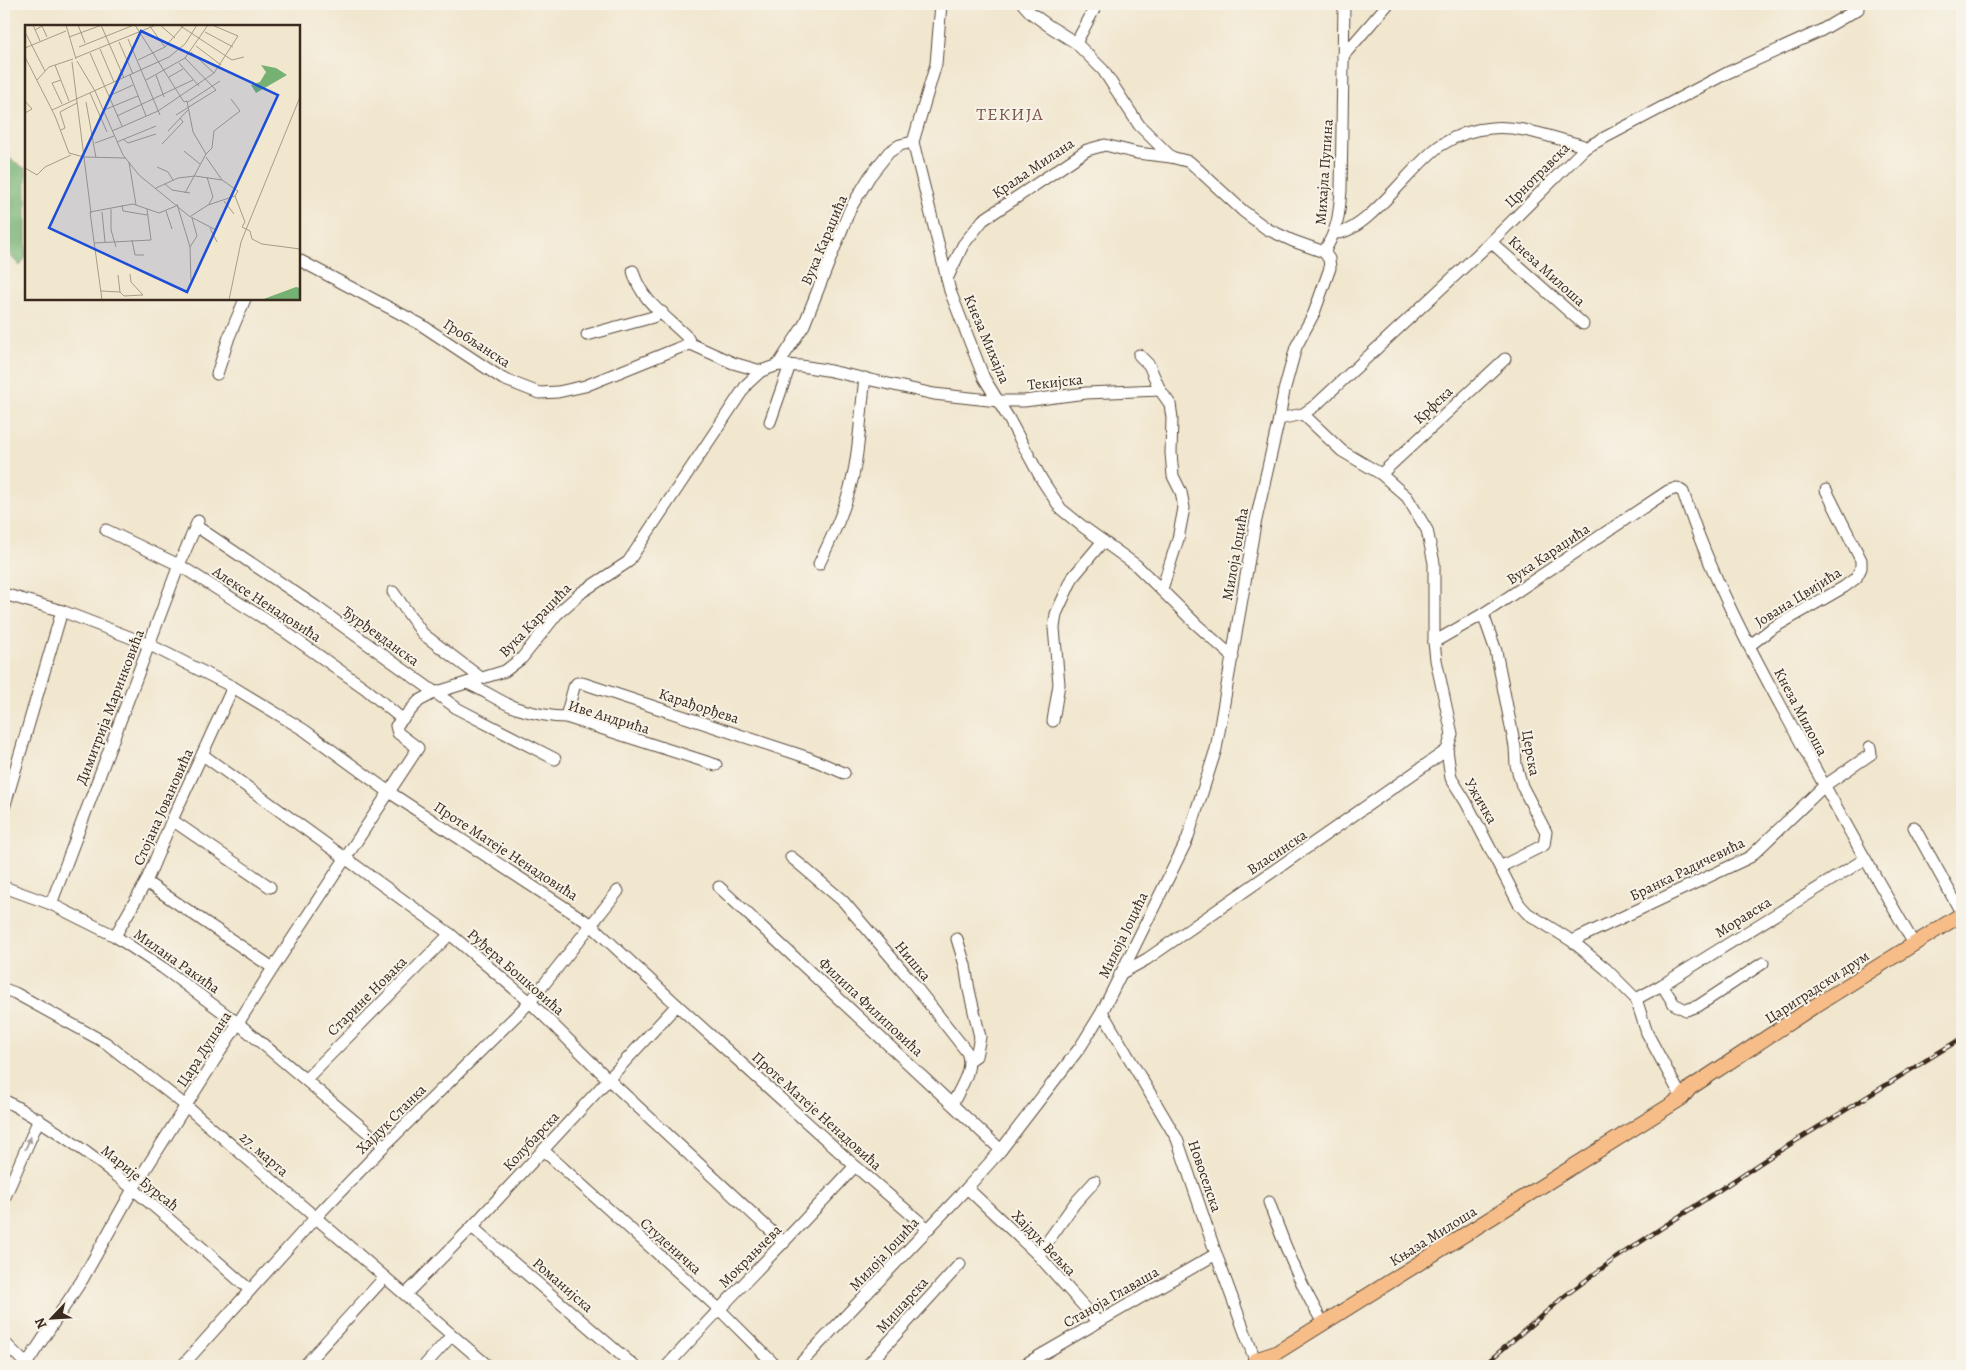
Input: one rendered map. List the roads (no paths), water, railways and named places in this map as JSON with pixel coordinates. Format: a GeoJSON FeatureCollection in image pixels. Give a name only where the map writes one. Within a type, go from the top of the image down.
{"type":"FeatureCollection","features":[{"type":"Feature","properties":{"kind":"main road","name":"Цариградски друм"},"geometry":{"type":"LineString","coordinates":[[1623,1130],[1813,1007],[1962,914]]}},
{"type":"Feature","properties":{"kind":"main road","name":"Књаза Милоша"},"geometry":{"type":"LineString","coordinates":[[1253,1364],[1267,1350],[1319,1316],[1623,1130]]}},
{"type":"Feature","properties":{"kind":"main road","name":"Књаза Милоша"},"geometry":{"type":"LineString","coordinates":[[1253,1364],[1282,1350],[1623,1130]]}},
{"type":"Feature","properties":{"kind":"street"},"geometry":{"type":"LineString","coordinates":[[913,142],[936,64],[940,4]]}},
{"type":"Feature","properties":{"kind":"street"},"geometry":{"type":"LineString","coordinates":[[1023,4],[1031,13],[1076,43],[1103,70],[1139,125],[1171,157],[1190,162],[1243,212],[1267,229],[1324,252],[1329,259],[1330,268],[1314,313],[1296,347],[1284,391],[1279,419]]}},
{"type":"Feature","properties":{"kind":"street"},"geometry":{"type":"LineString","coordinates":[[1076,43],[1097,4]]}},
{"type":"Feature","properties":{"kind":"street","name":"Михајла Пупина"},"geometry":{"type":"LineString","coordinates":[[1324,252],[1335,233],[1339,218],[1344,4]]}},
{"type":"Feature","properties":{"kind":"street"},"geometry":{"type":"LineString","coordinates":[[1344,56],[1388,4]]}},
{"type":"Feature","properties":{"kind":"street","name":"Црнотравска"},"geometry":{"type":"LineString","coordinates":[[1279,419],[1303,414],[1354,372],[1491,242],[1585,148],[1727,74],[1820,31],[1858,10]]}},
{"type":"Feature","properties":{"kind":"street"},"geometry":{"type":"LineString","coordinates":[[1344,26],[1363,32]]}},
{"type":"Feature","properties":{"kind":"street"},"geometry":{"type":"LineString","coordinates":[[1335,233],[1341,234],[1370,216],[1421,161],[1440,145],[1465,132],[1492,128],[1520,129],[1585,148]]}},
{"type":"Feature","properties":{"kind":"street","name":"Кнеза Михајла"},"geometry":{"type":"LineString","coordinates":[[913,142],[950,291],[984,378],[1042,480],[1061,509],[1136,564],[1196,624],[1233,657]]}},
{"type":"Feature","properties":{"kind":"street","name":"Вука Караџића"},"geometry":{"type":"LineString","coordinates":[[778,365],[804,325],[850,209],[870,176],[889,152],[900,145],[913,142]]}},
{"type":"Feature","properties":{"kind":"street","name":"Краља Милана"},"geometry":{"type":"LineString","coordinates":[[947,279],[962,245],[983,220],[1088,150],[1105,145],[1137,153],[1171,157]]}},
{"type":"Feature","properties":{"kind":"street","name":"Кнеза Милоша"},"geometry":{"type":"LineString","coordinates":[[1491,242],[1583,324]]}},
{"type":"Feature","properties":{"kind":"street","name":"Гробљанска"},"geometry":{"type":"LineString","coordinates":[[300,261],[420,324],[503,379],[539,393],[558,392],[585,386],[691,344]]}},
{"type":"Feature","properties":{"kind":"street"},"geometry":{"type":"LineString","coordinates":[[634,271],[638,286],[646,297],[687,337],[691,344],[734,363],[760,371]]}},
{"type":"Feature","properties":{"kind":"street"},"geometry":{"type":"LineString","coordinates":[[218,374],[229,337],[245,300]]}},
{"type":"Feature","properties":{"kind":"street"},"geometry":{"type":"LineString","coordinates":[[587,335],[653,317],[662,312]]}},
{"type":"Feature","properties":{"kind":"street"},"geometry":{"type":"LineString","coordinates":[[1139,355],[1149,365],[1160,390],[1170,404],[1173,476],[1181,492],[1184,508],[1178,539],[1162,589]]}},
{"type":"Feature","properties":{"kind":"street","name":"Крфска"},"geometry":{"type":"LineString","coordinates":[[1381,474],[1506,359]]}},
{"type":"Feature","properties":{"kind":"street","name":"Текијска"},"geometry":{"type":"LineString","coordinates":[[760,371],[778,365],[810,367],[934,394],[998,401],[1024,401],[1086,393],[1160,390]]}},
{"type":"Feature","properties":{"kind":"street"},"geometry":{"type":"LineString","coordinates":[[770,422],[790,365]]}},
{"type":"Feature","properties":{"kind":"street","name":"Вука Караџића"},"geometry":{"type":"LineString","coordinates":[[402,719],[419,702],[434,693],[505,671],[522,658],[558,614],[582,592],[628,562],[747,384],[760,371]]}},
{"type":"Feature","properties":{"kind":"street"},"geometry":{"type":"LineString","coordinates":[[819,564],[835,529],[855,467],[865,378]]}},
{"type":"Feature","properties":{"kind":"street","name":"Ужичка"},"geometry":{"type":"LineString","coordinates":[[1303,414],[1342,451],[1381,474],[1407,497],[1427,530],[1434,563],[1434,642],[1452,734],[1448,750],[1451,778],[1466,802],[1518,904],[1527,913],[1572,941],[1606,969],[1636,1000],[1648,1033],[1683,1092]]}},
{"type":"Feature","properties":{"kind":"street","name":"Милоја Јоцића"},"geometry":{"type":"LineString","coordinates":[[798,1366],[1001,1150],[1081,1046],[1102,1012],[1187,840],[1216,749],[1255,524],[1279,419]]}},
{"type":"Feature","properties":{"kind":"street","name":"Вука Караџића"},"geometry":{"type":"LineString","coordinates":[[1434,642],[1483,614],[1668,491],[1676,488]]}},
{"type":"Feature","properties":{"kind":"street","name":"Кнеза Милоша"},"geometry":{"type":"LineString","coordinates":[[1676,488],[1682,492],[1701,544],[1748,646],[1824,786],[1914,944]]}},
{"type":"Feature","properties":{"kind":"street","name":"Јована Цвијића"},"geometry":{"type":"LineString","coordinates":[[1748,646],[1771,629],[1844,587],[1856,578],[1861,568],[1861,560],[1826,490]]}},
{"type":"Feature","properties":{"kind":"street","name":"Димитрија Маринковића"},"geometry":{"type":"LineString","coordinates":[[51,904],[179,565],[197,524]]}},
{"type":"Feature","properties":{"kind":"street","name":"Ђурђевданска"},"geometry":{"type":"LineString","coordinates":[[197,524],[458,709],[555,759]]}},
{"type":"Feature","properties":{"kind":"street","name":"Алексе Ненадовића"},"geometry":{"type":"LineString","coordinates":[[106,530],[179,565],[284,631],[366,689],[402,719]]}},
{"type":"Feature","properties":{"kind":"street"},"geometry":{"type":"LineString","coordinates":[[1053,721],[1059,684],[1054,628],[1056,614],[1073,577],[1103,541]]}},
{"type":"Feature","properties":{"kind":"street"},"geometry":{"type":"LineString","coordinates":[[393,592],[423,634],[481,678]]}},
{"type":"Feature","properties":{"kind":"street","name":"Проте Матеје Ненадовића"},"geometry":{"type":"LineString","coordinates":[[4,594],[62,611],[150,645],[233,687],[304,730],[389,792],[590,924],[855,1166],[928,1229]]}},
{"type":"Feature","properties":{"kind":"street"},"geometry":{"type":"LineString","coordinates":[[4,808],[62,611]]}},
{"type":"Feature","properties":{"kind":"street","name":"Церска"},"geometry":{"type":"LineString","coordinates":[[1483,614],[1496,650],[1515,747],[1516,765],[1522,786],[1546,832],[1544,845],[1500,867]]}},
{"type":"Feature","properties":{"kind":"street","name":"Иве Андрића"},"geometry":{"type":"LineString","coordinates":[[467,683],[515,707],[551,717],[566,717],[716,766]]}},
{"type":"Feature","properties":{"kind":"street","name":"Карађорђева"},"geometry":{"type":"LineString","coordinates":[[566,717],[574,687],[577,683],[582,683],[808,758],[844,773]]}},
{"type":"Feature","properties":{"kind":"street","name":"Стојана Јовановића"},"geometry":{"type":"LineString","coordinates":[[115,936],[146,882],[172,820],[233,687]]}},
{"type":"Feature","properties":{"kind":"street","name":"Цара Душана"},"geometry":{"type":"LineString","coordinates":[[26,1366],[82,1280],[133,1189],[273,968],[416,752],[418,748],[398,733],[396,728],[402,719]]}},
{"type":"Feature","properties":{"kind":"street","name":"Бранка Радичевића"},"geometry":{"type":"LineString","coordinates":[[1572,941],[1750,857],[1824,786],[1871,754],[1870,748]]}},
{"type":"Feature","properties":{"kind":"street","name":"Власинска"},"geometry":{"type":"LineString","coordinates":[[1120,974],[1172,942],[1448,750]]}},
{"type":"Feature","properties":{"kind":"street","name":"Руђера Бошковића"},"geometry":{"type":"LineString","coordinates":[[202,756],[450,934],[530,1002],[784,1243]]}},
{"type":"Feature","properties":{"kind":"street"},"geometry":{"type":"LineString","coordinates":[[172,820],[270,886]]}},
{"type":"Feature","properties":{"kind":"street"},"geometry":{"type":"LineString","coordinates":[[1914,828],[1962,914]]}},
{"type":"Feature","properties":{"kind":"street","name":"Нишка"},"geometry":{"type":"LineString","coordinates":[[791,857],[843,902],[908,977],[968,1052],[970,1060]]}},
{"type":"Feature","properties":{"kind":"street","name":"Моравска"},"geometry":{"type":"LineString","coordinates":[[1636,1000],[1865,859]]}},
{"type":"Feature","properties":{"kind":"street"},"geometry":{"type":"LineString","coordinates":[[146,882],[273,968]]}},
{"type":"Feature","properties":{"kind":"street","name":"Милана Ракића"},"geometry":{"type":"LineString","coordinates":[[4,887],[51,904],[115,936],[163,968],[238,1024],[384,1146]]}},
{"type":"Feature","properties":{"kind":"street","name":"Филипа Филиповића"},"geometry":{"type":"LineString","coordinates":[[719,888],[953,1103],[1001,1150]]}},
{"type":"Feature","properties":{"kind":"street","name":"Хајдук Станка"},"geometry":{"type":"LineString","coordinates":[[182,1366],[315,1218],[384,1146],[530,1002],[618,891]]}},
{"type":"Feature","properties":{"kind":"street","name":"Старине Новака"},"geometry":{"type":"LineString","coordinates":[[306,1079],[450,934]]}},
{"type":"Feature","properties":{"kind":"street"},"geometry":{"type":"LineString","coordinates":[[953,1103],[965,1079],[970,1060],[976,1056],[980,1037],[965,965],[957,939]]}},
{"type":"Feature","properties":{"kind":"street"},"geometry":{"type":"LineString","coordinates":[[1662,985],[1674,1004],[1686,1010],[1698,1006],[1764,963]]}},
{"type":"Feature","properties":{"kind":"street","name":"27. марта"},"geometry":{"type":"LineString","coordinates":[[4,989],[15,993],[106,1043],[186,1106],[488,1366]]}},
{"type":"Feature","properties":{"kind":"street","name":"Колубарска"},"geometry":{"type":"LineString","coordinates":[[406,1294],[472,1227],[677,1005]]}},
{"type":"Feature","properties":{"kind":"street","name":"Новоселска"},"geometry":{"type":"LineString","coordinates":[[1102,1012],[1177,1140],[1253,1364]]}},
{"type":"Feature","properties":{"kind":"street","name":"Марије Бурсаћ"},"geometry":{"type":"LineString","coordinates":[[4,1100],[39,1119],[133,1189],[250,1290]]}},
{"type":"Feature","properties":{"kind":"street"},"geometry":{"type":"LineString","coordinates":[[4,1199],[39,1119]]}},
{"type":"Feature","properties":{"kind":"street","name":"Студеничка"},"geometry":{"type":"LineString","coordinates":[[543,1150],[718,1309],[776,1366]]}},
{"type":"Feature","properties":{"kind":"street","name":"Мокрањчева"},"geometry":{"type":"LineString","coordinates":[[668,1366],[718,1309],[784,1243],[855,1166]]}},
{"type":"Feature","properties":{"kind":"street"},"geometry":{"type":"LineString","coordinates":[[1038,1255],[1075,1203],[1095,1181]]}},
{"type":"Feature","properties":{"kind":"street","name":"Хајдук Вељка"},"geometry":{"type":"LineString","coordinates":[[967,1188],[1038,1255],[1098,1322]]}},
{"type":"Feature","properties":{"kind":"street"},"geometry":{"type":"LineString","coordinates":[[1269,1202],[1288,1256],[1319,1316]]}},
{"type":"Feature","properties":{"kind":"street","name":"Романијска"},"geometry":{"type":"LineString","coordinates":[[472,1227],[634,1366]]}},
{"type":"Feature","properties":{"kind":"street","name":"Станоја Главаша"},"geometry":{"type":"LineString","coordinates":[[1022,1366],[1216,1254]]}},
{"type":"Feature","properties":{"kind":"street","name":"Мишарска"},"geometry":{"type":"LineString","coordinates":[[867,1366],[960,1264]]}},
{"type":"Feature","properties":{"kind":"street"},"geometry":{"type":"LineString","coordinates":[[304,1366],[385,1277]]}},
{"type":"Feature","properties":{"kind":"street"},"geometry":{"type":"LineString","coordinates":[[424,1366],[452,1335]]}},
{"type":"Feature","properties":{"kind":"street"},"geometry":{"type":"LineString","coordinates":[[4,1342],[26,1366]]}},
{"type":"Feature","properties":{"kind":"railway"},"geometry":{"type":"LineString","coordinates":[[1483,1366],[1566,1295],[1616,1258],[1768,1158],[1962,1038]]}},
{"type":"Feature","properties":{"kind":"district","name":"ТЕКИЈА"},"geometry":{"type":"Point","coordinates":[1010,114]}}]}
